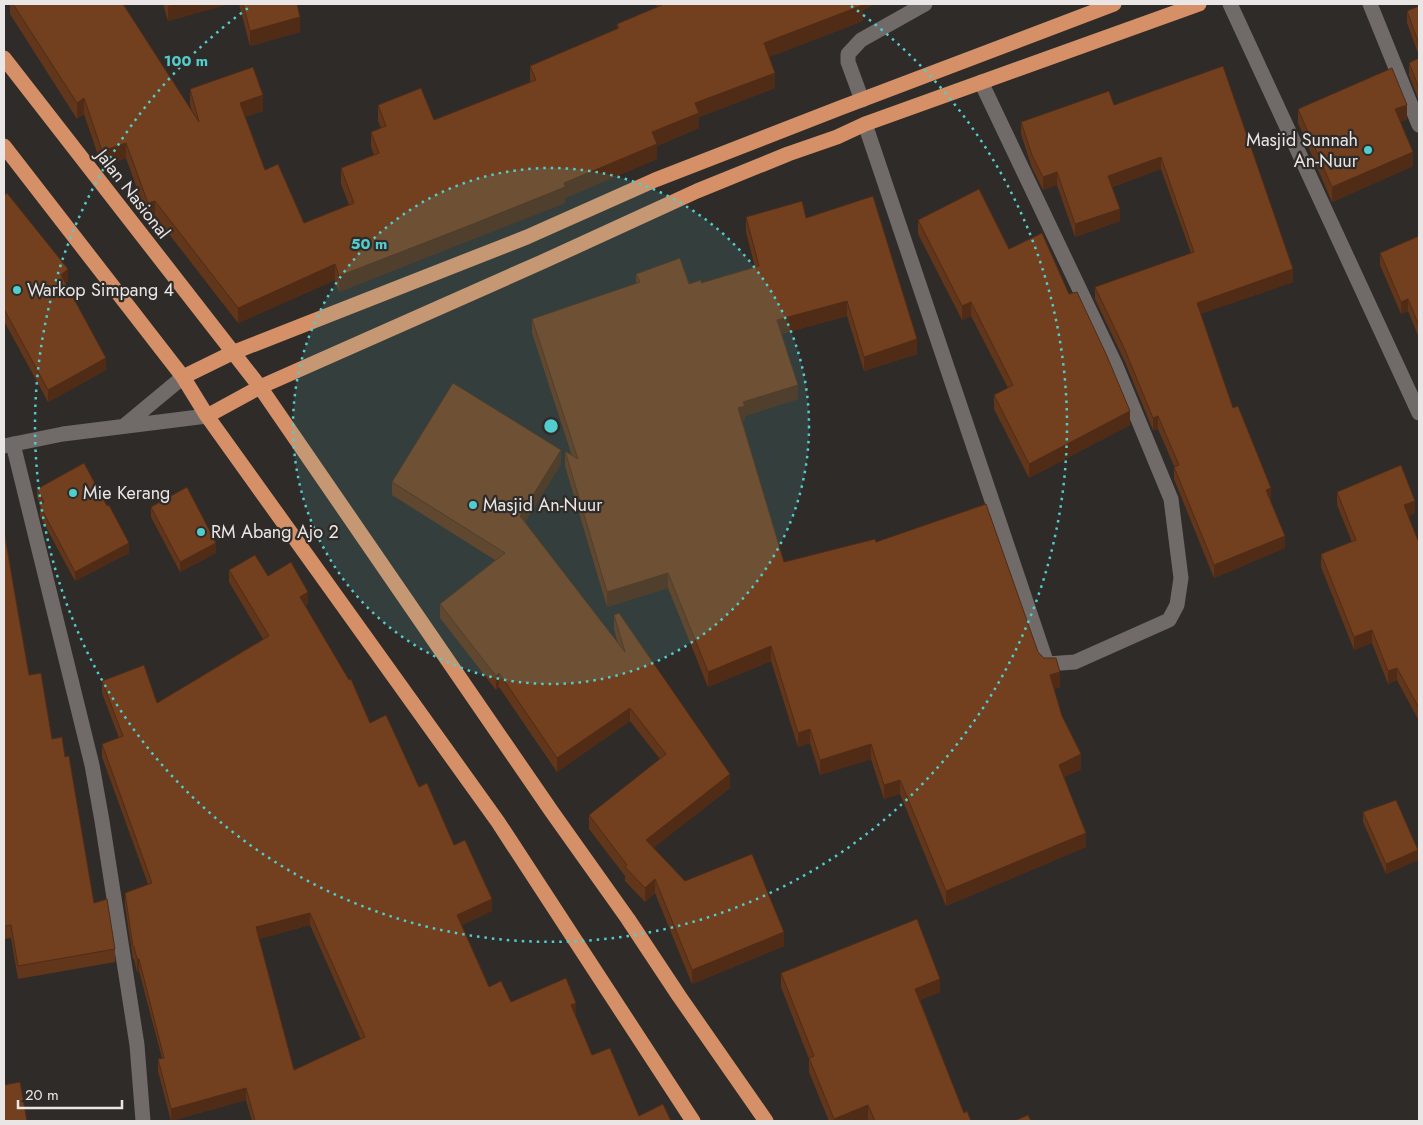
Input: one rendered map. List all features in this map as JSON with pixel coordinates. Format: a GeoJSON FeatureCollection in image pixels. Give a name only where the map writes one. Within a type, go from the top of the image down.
{"type":"FeatureCollection","features":[{"type":"Feature","properties":{"kind":"highway"},"geometry":{"type":"LineString","coordinates":[[183,377],[232,352],[526,238],[655,180],[1114,4]]}},
{"type":"Feature","properties":{"kind":"highway"},"geometry":{"type":"LineString","coordinates":[[207,416],[260,387],[697,191],[865,124],[1199,4]]}},
{"type":"Feature","properties":{"kind":"highway","name":"Jalan Nasional"},"geometry":{"type":"LineString","coordinates":[[4,58],[260,387],[766,1121]]}},
{"type":"Feature","properties":{"kind":"highway"},"geometry":{"type":"LineString","coordinates":[[4,146],[183,377],[207,416],[498,822],[693,1121]]}},
{"type":"Feature","properties":{"kind":"street"},"geometry":{"type":"LineString","coordinates":[[862,100],[848,62],[848,54],[862,40],[925,4]]}},
{"type":"Feature","properties":{"kind":"street"},"geometry":{"type":"LineString","coordinates":[[1230,4],[1419,413]]}},
{"type":"Feature","properties":{"kind":"street"},"geometry":{"type":"LineString","coordinates":[[1370,4],[1419,125]]}},
{"type":"Feature","properties":{"kind":"street"},"geometry":{"type":"LineString","coordinates":[[865,124],[1047,664],[1075,662],[1169,620],[1177,605],[1181,578],[1171,499],[1116,366],[981,82]]}},
{"type":"Feature","properties":{"kind":"street"},"geometry":{"type":"LineString","coordinates":[[124,426],[183,377]]}},
{"type":"Feature","properties":{"kind":"street"},"geometry":{"type":"LineString","coordinates":[[143,1121],[137,1045],[92,765],[8,445],[63,434],[207,416]]}},
{"type":"Feature","properties":{"kind":"building"},"geometry":{"type":"Polygon","coordinates":[[[13,4],[123,4],[199,122],[190,89],[253,67],[263,95],[240,103],[265,170],[278,164],[304,223],[354,203],[341,168],[379,153],[371,132],[386,126],[378,105],[421,88],[434,120],[536,80],[530,66],[619,28],[617,24],[661,4],[863,5],[764,43],[775,73],[695,103],[699,113],[652,132],[657,144],[564,183],[565,187],[473,224],[339,276],[335,264],[238,308],[155,201],[148,203],[126,143],[102,151],[84,98],[77,103],[13,4]]]}},
{"type":"Feature","properties":{"kind":"building"},"geometry":{"type":"Polygon","coordinates":[[[243,4],[297,4],[300,17],[250,31],[243,4]]]}},
{"type":"Feature","properties":{"kind":"building"},"geometry":{"type":"Polygon","coordinates":[[[1419,6],[1419,44],[1407,11],[1419,6]]]}},
{"type":"Feature","properties":{"kind":"building"},"geometry":{"type":"Polygon","coordinates":[[[1419,58],[1419,88],[1409,63],[1419,58]]]}},
{"type":"Feature","properties":{"kind":"building"},"geometry":{"type":"Polygon","coordinates":[[[1223,66],[1293,269],[1197,303],[1233,408],[1238,406],[1271,488],[1266,490],[1285,536],[1214,565],[1174,467],[1179,465],[1158,416],[1153,418],[1125,350],[1095,287],[1194,252],[1161,157],[1108,176],[1120,209],[1075,224],[1057,172],[1043,177],[1032,155],[1021,122],[1109,91],[1114,105],[1223,66]]]}},
{"type":"Feature","properties":{"kind":"building"},"geometry":{"type":"Polygon","coordinates":[[[1392,68],[1407,105],[1395,109],[1413,152],[1332,187],[1298,109],[1392,68]]]}},
{"type":"Feature","properties":{"kind":"building"},"geometry":{"type":"Polygon","coordinates":[[[979,189],[1009,249],[1042,233],[1069,294],[1077,292],[1130,411],[1029,464],[994,395],[1013,385],[971,302],[962,306],[918,220],[979,189]]]}},
{"type":"Feature","properties":{"kind":"building"},"geometry":{"type":"Polygon","coordinates":[[[7,193],[68,269],[61,275],[106,358],[48,390],[4,309],[4,196],[7,193]]]}},
{"type":"Feature","properties":{"kind":"building"},"geometry":{"type":"Polygon","coordinates":[[[873,196],[917,339],[864,357],[847,301],[777,320],[798,385],[743,402],[745,406],[738,408],[784,562],[875,539],[876,542],[986,504],[1038,652],[1044,658],[1056,658],[1060,672],[1050,675],[1062,716],[1081,754],[1059,765],[1086,833],[946,891],[900,780],[884,785],[871,744],[820,760],[810,729],[798,733],[771,646],[708,672],[668,573],[607,592],[565,451],[578,459],[532,319],[640,282],[636,274],[680,258],[689,284],[701,280],[701,283],[759,266],[746,217],[802,201],[806,218],[873,196]]]}},
{"type":"Feature","properties":{"kind":"building"},"geometry":{"type":"Polygon","coordinates":[[[1419,236],[1419,326],[1408,299],[1401,302],[1380,253],[1419,236]]]}},
{"type":"Feature","properties":{"kind":"building"},"geometry":{"type":"Polygon","coordinates":[[[453,383],[561,450],[520,516],[625,652],[614,615],[619,613],[730,774],[646,840],[685,881],[752,854],[784,932],[692,970],[655,879],[645,888],[625,867],[627,865],[589,815],[666,754],[630,708],[557,758],[499,673],[496,676],[440,604],[505,553],[392,482],[453,383]]]}},
{"type":"Feature","properties":{"kind":"building"},"geometry":{"type":"Polygon","coordinates":[[[84,463],[129,543],[75,572],[40,506],[40,503],[44,502],[37,489],[84,463]]]}},
{"type":"Feature","properties":{"kind":"building"},"geometry":{"type":"Polygon","coordinates":[[[1401,465],[1415,501],[1404,505],[1419,543],[1419,708],[1397,668],[1388,671],[1372,630],[1354,637],[1321,554],[1356,540],[1337,492],[1401,465]]]}},
{"type":"Feature","properties":{"kind":"building"},"geometry":{"type":"Polygon","coordinates":[[[187,487],[216,543],[180,562],[151,507],[187,487]]]}},
{"type":"Feature","properties":{"kind":"building"},"geometry":{"type":"Polygon","coordinates":[[[4,531],[29,675],[41,673],[52,739],[62,737],[65,757],[69,756],[94,903],[107,899],[115,949],[18,966],[11,925],[4,926],[4,531]]]}},
{"type":"Feature","properties":{"kind":"building"},"geometry":{"type":"Polygon","coordinates":[[[255,555],[268,576],[291,562],[308,592],[300,597],[349,680],[351,679],[370,723],[386,715],[419,787],[427,783],[454,845],[465,840],[492,899],[457,915],[489,987],[501,981],[511,1002],[566,978],[576,1003],[571,1005],[592,1055],[610,1048],[639,1116],[663,1104],[671,1121],[255,1121],[246,1088],[171,1109],[158,1059],[164,1058],[139,959],[137,959],[133,947],[125,893],[152,883],[102,744],[123,736],[102,681],[144,665],[157,703],[269,636],[229,570],[255,555]],[[310,913],[256,927],[294,1070],[365,1037],[310,913]]]}},
{"type":"Feature","properties":{"kind":"building"},"geometry":{"type":"Polygon","coordinates":[[[1396,800],[1418,850],[1386,864],[1363,812],[1396,800]]]}},
{"type":"Feature","properties":{"kind":"building"},"geometry":{"type":"Polygon","coordinates":[[[917,919],[940,979],[915,989],[964,1113],[967,1111],[971,1121],[875,1121],[868,1105],[834,1119],[809,1058],[814,1056],[781,973],[917,919]]]}},
{"type":"Feature","properties":{"kind":"building"},"geometry":{"type":"Polygon","coordinates":[[[20,1082],[27,1121],[4,1121],[4,1085],[20,1082]]]}},
{"type":"Feature","properties":{"kind":"building"},"geometry":{"type":"Polygon","coordinates":[[[1028,1115],[1031,1121],[1014,1121],[1028,1115]]]}},
{"type":"Feature","properties":{"kind":"place","name":"Masjid Sunnah An-Nuur"},"geometry":{"type":"Point","coordinates":[1368,150]}},
{"type":"Feature","properties":{"kind":"place","name":"Warkop Simpang 4"},"geometry":{"type":"Point","coordinates":[17,290]}},
{"type":"Feature","properties":{"kind":"place","name":"Mie Kerang"},"geometry":{"type":"Point","coordinates":[73,493]}},
{"type":"Feature","properties":{"kind":"place","name":"Masjid An-Nuur"},"geometry":{"type":"Point","coordinates":[473,505]}},
{"type":"Feature","properties":{"kind":"place","name":"RM Abang Ajo 2"},"geometry":{"type":"Point","coordinates":[201,532]}}]}
